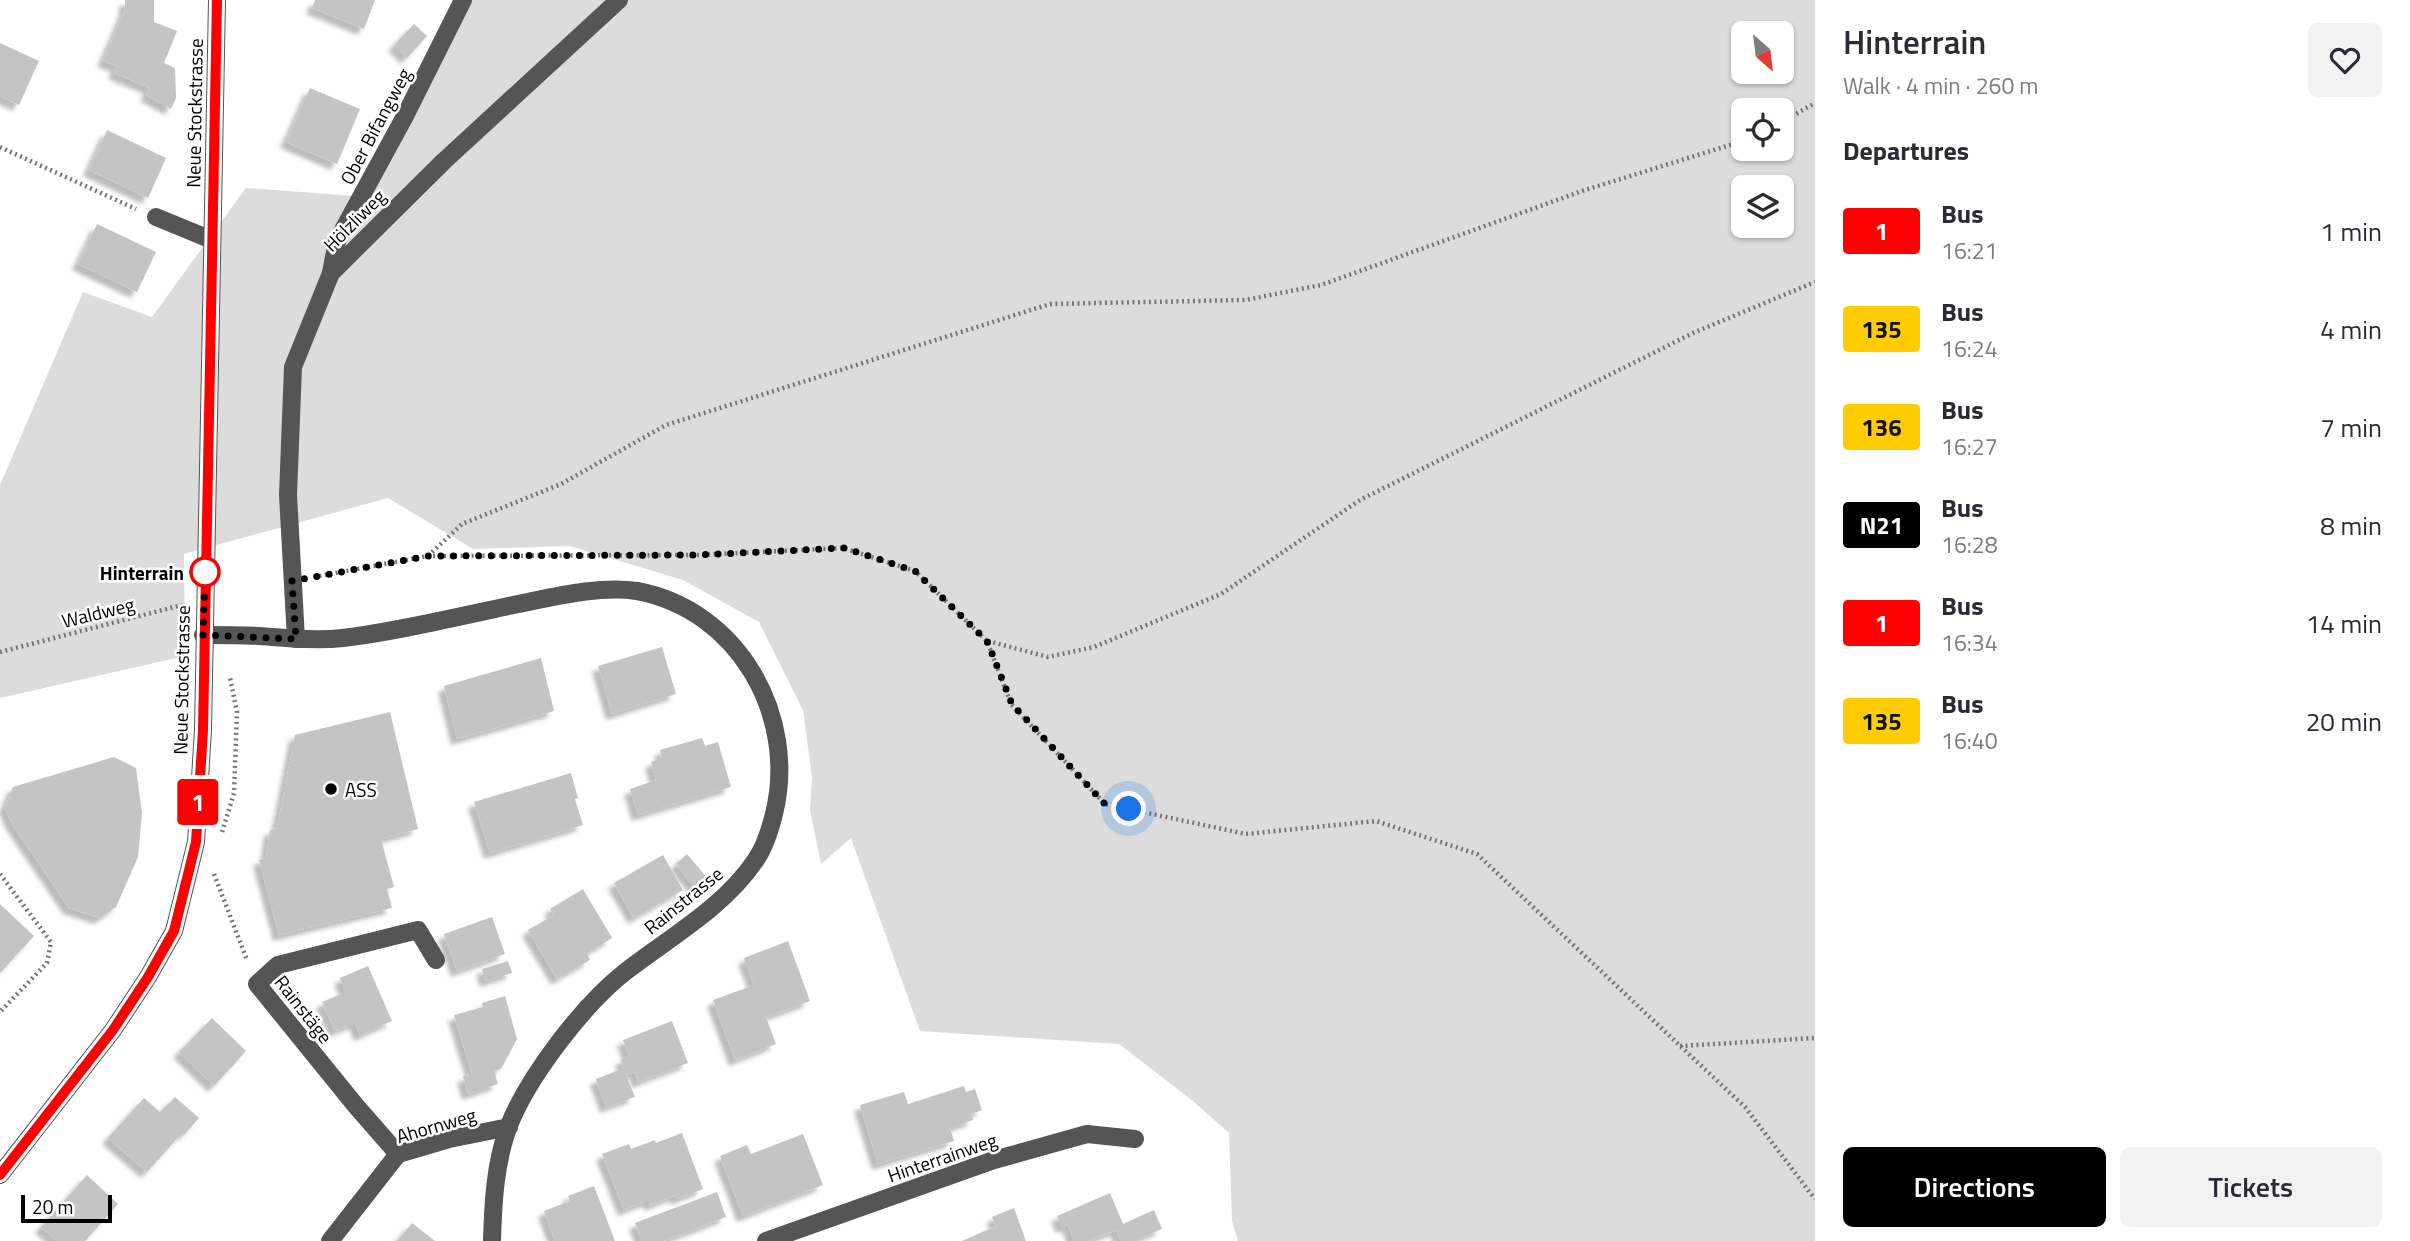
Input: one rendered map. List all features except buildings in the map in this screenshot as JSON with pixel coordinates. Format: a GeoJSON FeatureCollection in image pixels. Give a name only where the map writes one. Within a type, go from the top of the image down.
{"type":"FeatureCollection","features":[{"type":"Feature","properties":{"kind":"street","name":"Neue Stockstrasse"},"geometry":{"type":"LineString","coordinates":[[0,1175],[113,1030],[148,977],[174,931],[196,842],[203,730],[217,0]]}},
{"type":"Feature","properties":{"kind":"street","name":"Ober Bifangweg"},"geometry":{"type":"LineString","coordinates":[[331,273],[337,241],[405,116],[463,0]]}},
{"type":"Feature","properties":{"kind":"street","name":"Hölzliweg"},"geometry":{"type":"LineString","coordinates":[[296,639],[288,495],[293,367],[331,273],[444,160],[619,0]]}},
{"type":"Feature","properties":{"kind":"street"},"geometry":{"type":"LineString","coordinates":[[156,217],[212,240]]}},
{"type":"Feature","properties":{"kind":"street","name":"Rainstrasse"},"geometry":{"type":"LineString","coordinates":[[203,635],[342,638],[563,594],[635,591],[664,598],[706,623],[744,659],[760,683],[772,710],[781,765],[779,796],[771,829],[757,859],[723,898],[624,973],[587,1008],[533,1082],[509,1127],[496,1182],[492,1241]]}},
{"type":"Feature","properties":{"kind":"street","name":"Rainstäge"},"geometry":{"type":"LineString","coordinates":[[398,1154],[257,984],[278,965],[418,930],[436,960]]}},
{"type":"Feature","properties":{"kind":"street","name":"Ahornweg"},"geometry":{"type":"LineString","coordinates":[[330,1241],[398,1154],[449,1139],[509,1127]]}},
{"type":"Feature","properties":{"kind":"street","name":"Hinterrainweg"},"geometry":{"type":"LineString","coordinates":[[766,1241],[994,1160],[1087,1134],[1135,1139]]}},
{"type":"Feature","properties":{"kind":"path"},"geometry":{"type":"LineString","coordinates":[[1794,115],[1815,103]]}},
{"type":"Feature","properties":{"kind":"path"},"geometry":{"type":"LineString","coordinates":[[428,556],[462,524],[561,484],[666,425],[693,416],[1050,304],[1245,300],[1321,285],[1585,190],[1731,145]]}},
{"type":"Feature","properties":{"kind":"path"},"geometry":{"type":"LineString","coordinates":[[0,147],[156,217]]}},
{"type":"Feature","properties":{"kind":"path"},"geometry":{"type":"LineString","coordinates":[[987,641],[1048,657],[1094,648],[1221,593],[1360,500],[1693,333],[1815,282]]}},
{"type":"Feature","properties":{"kind":"path"},"geometry":{"type":"LineString","coordinates":[[292,581],[428,556],[697,555],[844,548],[915,571],[987,641],[1012,704],[1105,804],[1246,834],[1376,821],[1477,854],[1745,1107],[1815,1199]]}},
{"type":"Feature","properties":{"kind":"path","name":"Waldweg"},"geometry":{"type":"LineString","coordinates":[[0,652],[204,600]]}},
{"type":"Feature","properties":{"kind":"path"},"geometry":{"type":"LineString","coordinates":[[0,874],[51,943],[47,963],[0,1012]]}},
{"type":"Feature","properties":{"kind":"path"},"geometry":{"type":"LineString","coordinates":[[217,885],[257,984]]}},
{"type":"Feature","properties":{"kind":"path"},"geometry":{"type":"LineString","coordinates":[[1679,1046],[1815,1038]]}},
{"type":"Feature","properties":{"kind":"shaded area"},"geometry":{"type":"Polygon","coordinates":[[[469,0],[1815,0],[1815,1241],[1238,1241],[1232,1221],[1229,1133],[1193,1101],[1119,1044],[920,1031],[851,838],[821,864],[810,810],[812,777],[803,710],[759,622],[683,580],[570,546],[473,549],[388,498],[184,554],[185,656],[0,698],[0,485],[83,292],[152,317],[246,188],[355,196],[469,0]]]}},
{"type":"Feature","properties":{"kind":"bus line","name":"1"},"geometry":{"type":"LineString","coordinates":[[0,1175],[113,1030],[148,977],[174,931],[196,842],[203,730],[217,0]]}},
{"type":"Feature","properties":{"kind":"place","name":"Hinterrain"},"geometry":{"type":"Point","coordinates":[205,572]}},
{"type":"Feature","properties":{"kind":"place","name":"ASS"},"geometry":{"type":"Point","coordinates":[331,789]}},
{"type":"Feature","properties":{"kind":"route"},"geometry":{"type":"LineString","coordinates":[[205,572],[203,635],[296,639],[292,581],[428,556],[697,555],[844,548],[915,571],[987,641],[1012,704],[1105,804],[1129,809]]}}]}
